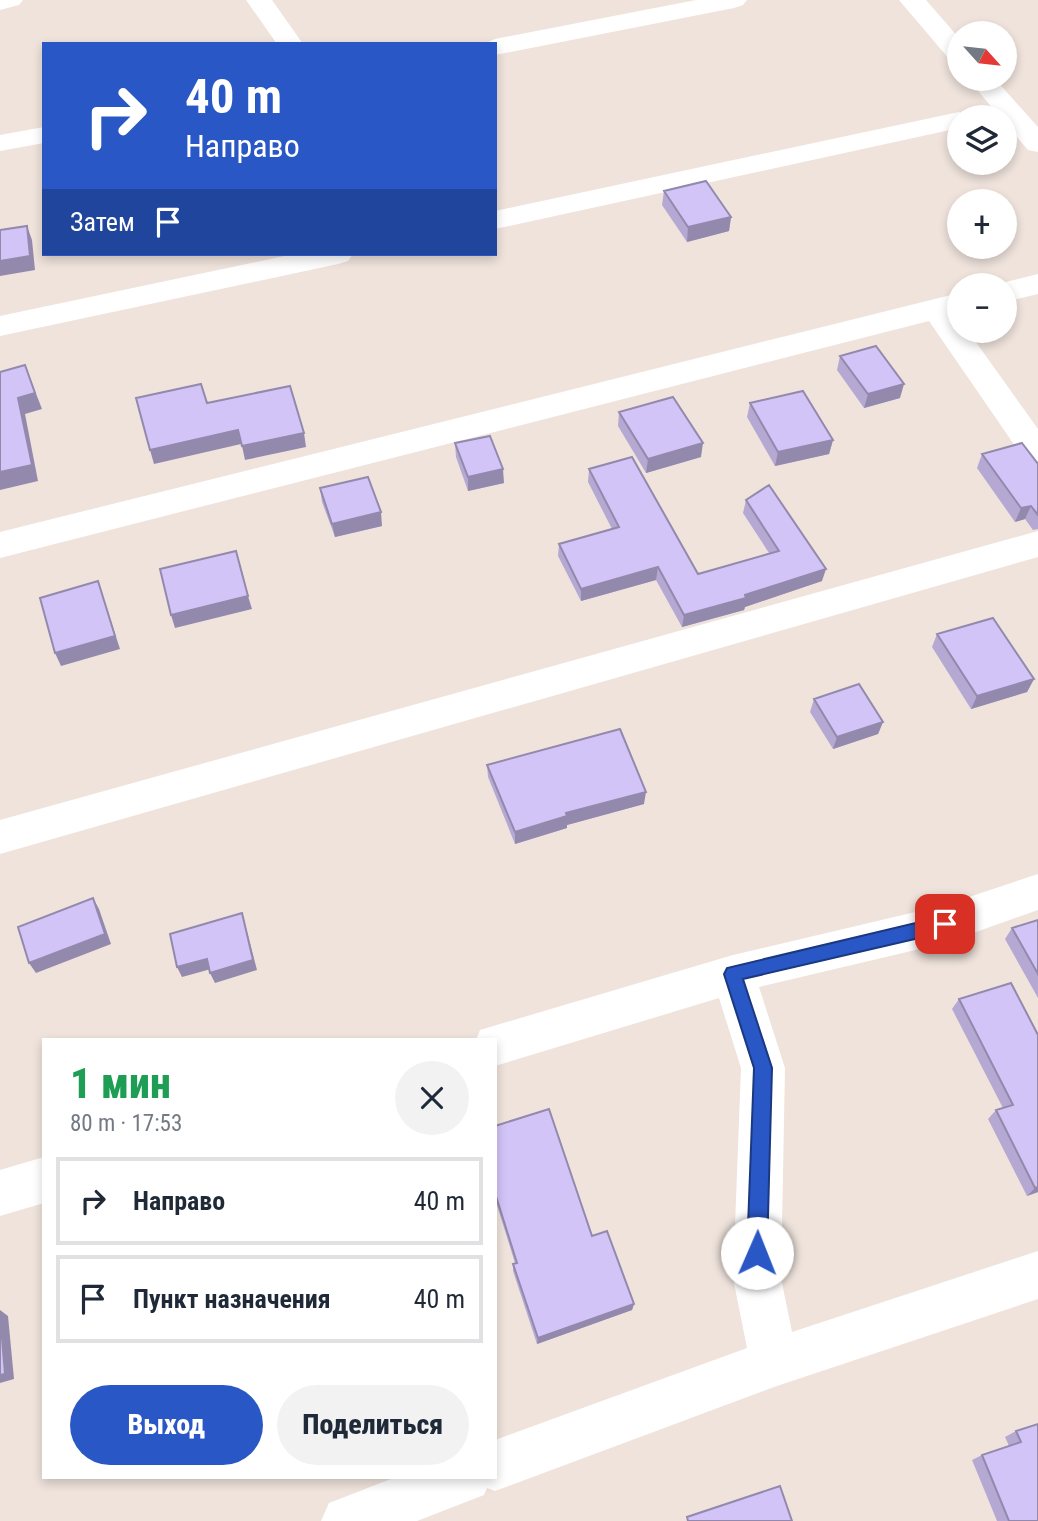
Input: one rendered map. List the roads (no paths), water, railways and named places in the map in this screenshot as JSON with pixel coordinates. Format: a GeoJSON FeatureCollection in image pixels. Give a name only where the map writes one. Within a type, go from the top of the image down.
{"type":"FeatureCollection","features":[{"type":"Feature","properties":{"kind":"street"},"geometry":{"type":"LineString","coordinates":[[0,2],[10,0]]}},
{"type":"Feature","properties":{"kind":"street"},"geometry":{"type":"LineString","coordinates":[[259,0],[289,42]]}},
{"type":"Feature","properties":{"kind":"street"},"geometry":{"type":"LineString","coordinates":[[497,47],[734,0]]}},
{"type":"Feature","properties":{"kind":"street"},"geometry":{"type":"LineString","coordinates":[[912,0],[947,40]]}},
{"type":"Feature","properties":{"kind":"street"},"geometry":{"type":"LineString","coordinates":[[992,91],[1004,105]]}},
{"type":"Feature","properties":{"kind":"street"},"geometry":{"type":"LineString","coordinates":[[1017,107],[1038,103]]}},
{"type":"Feature","properties":{"kind":"street"},"geometry":{"type":"LineString","coordinates":[[1017,120],[1038,144]]}},
{"type":"Feature","properties":{"kind":"street"},"geometry":{"type":"LineString","coordinates":[[497,220],[947,123]]}},
{"type":"Feature","properties":{"kind":"street"},"geometry":{"type":"LineString","coordinates":[[0,143],[42,135]]}},
{"type":"Feature","properties":{"kind":"street"},"geometry":{"type":"LineString","coordinates":[[0,326],[279,261],[321,256]]}},
{"type":"Feature","properties":{"kind":"street"},"geometry":{"type":"LineString","coordinates":[[1017,289],[1038,284]]}},
{"type":"Feature","properties":{"kind":"street"},"geometry":{"type":"LineString","coordinates":[[0,545],[947,305]]}},
{"type":"Feature","properties":{"kind":"street"},"geometry":{"type":"LineString","coordinates":[[971,343],[1038,454]]}},
{"type":"Feature","properties":{"kind":"street"},"geometry":{"type":"LineString","coordinates":[[0,837],[1038,544]]}},
{"type":"Feature","properties":{"kind":"street"},"geometry":{"type":"LineString","coordinates":[[497,1044],[733,974],[945,924],[1038,892]]}},
{"type":"Feature","properties":{"kind":"street"},"geometry":{"type":"LineString","coordinates":[[733,974],[763,1068],[757,1278],[774,1362]]}},
{"type":"Feature","properties":{"kind":"street"},"geometry":{"type":"LineString","coordinates":[[0,1193],[42,1181]]}},
{"type":"Feature","properties":{"kind":"street"},"geometry":{"type":"LineString","coordinates":[[497,1465],[774,1362],[1038,1275]]}},
{"type":"Feature","properties":{"kind":"street"},"geometry":{"type":"LineString","coordinates":[[347,1521],[461,1479]]}}]}
